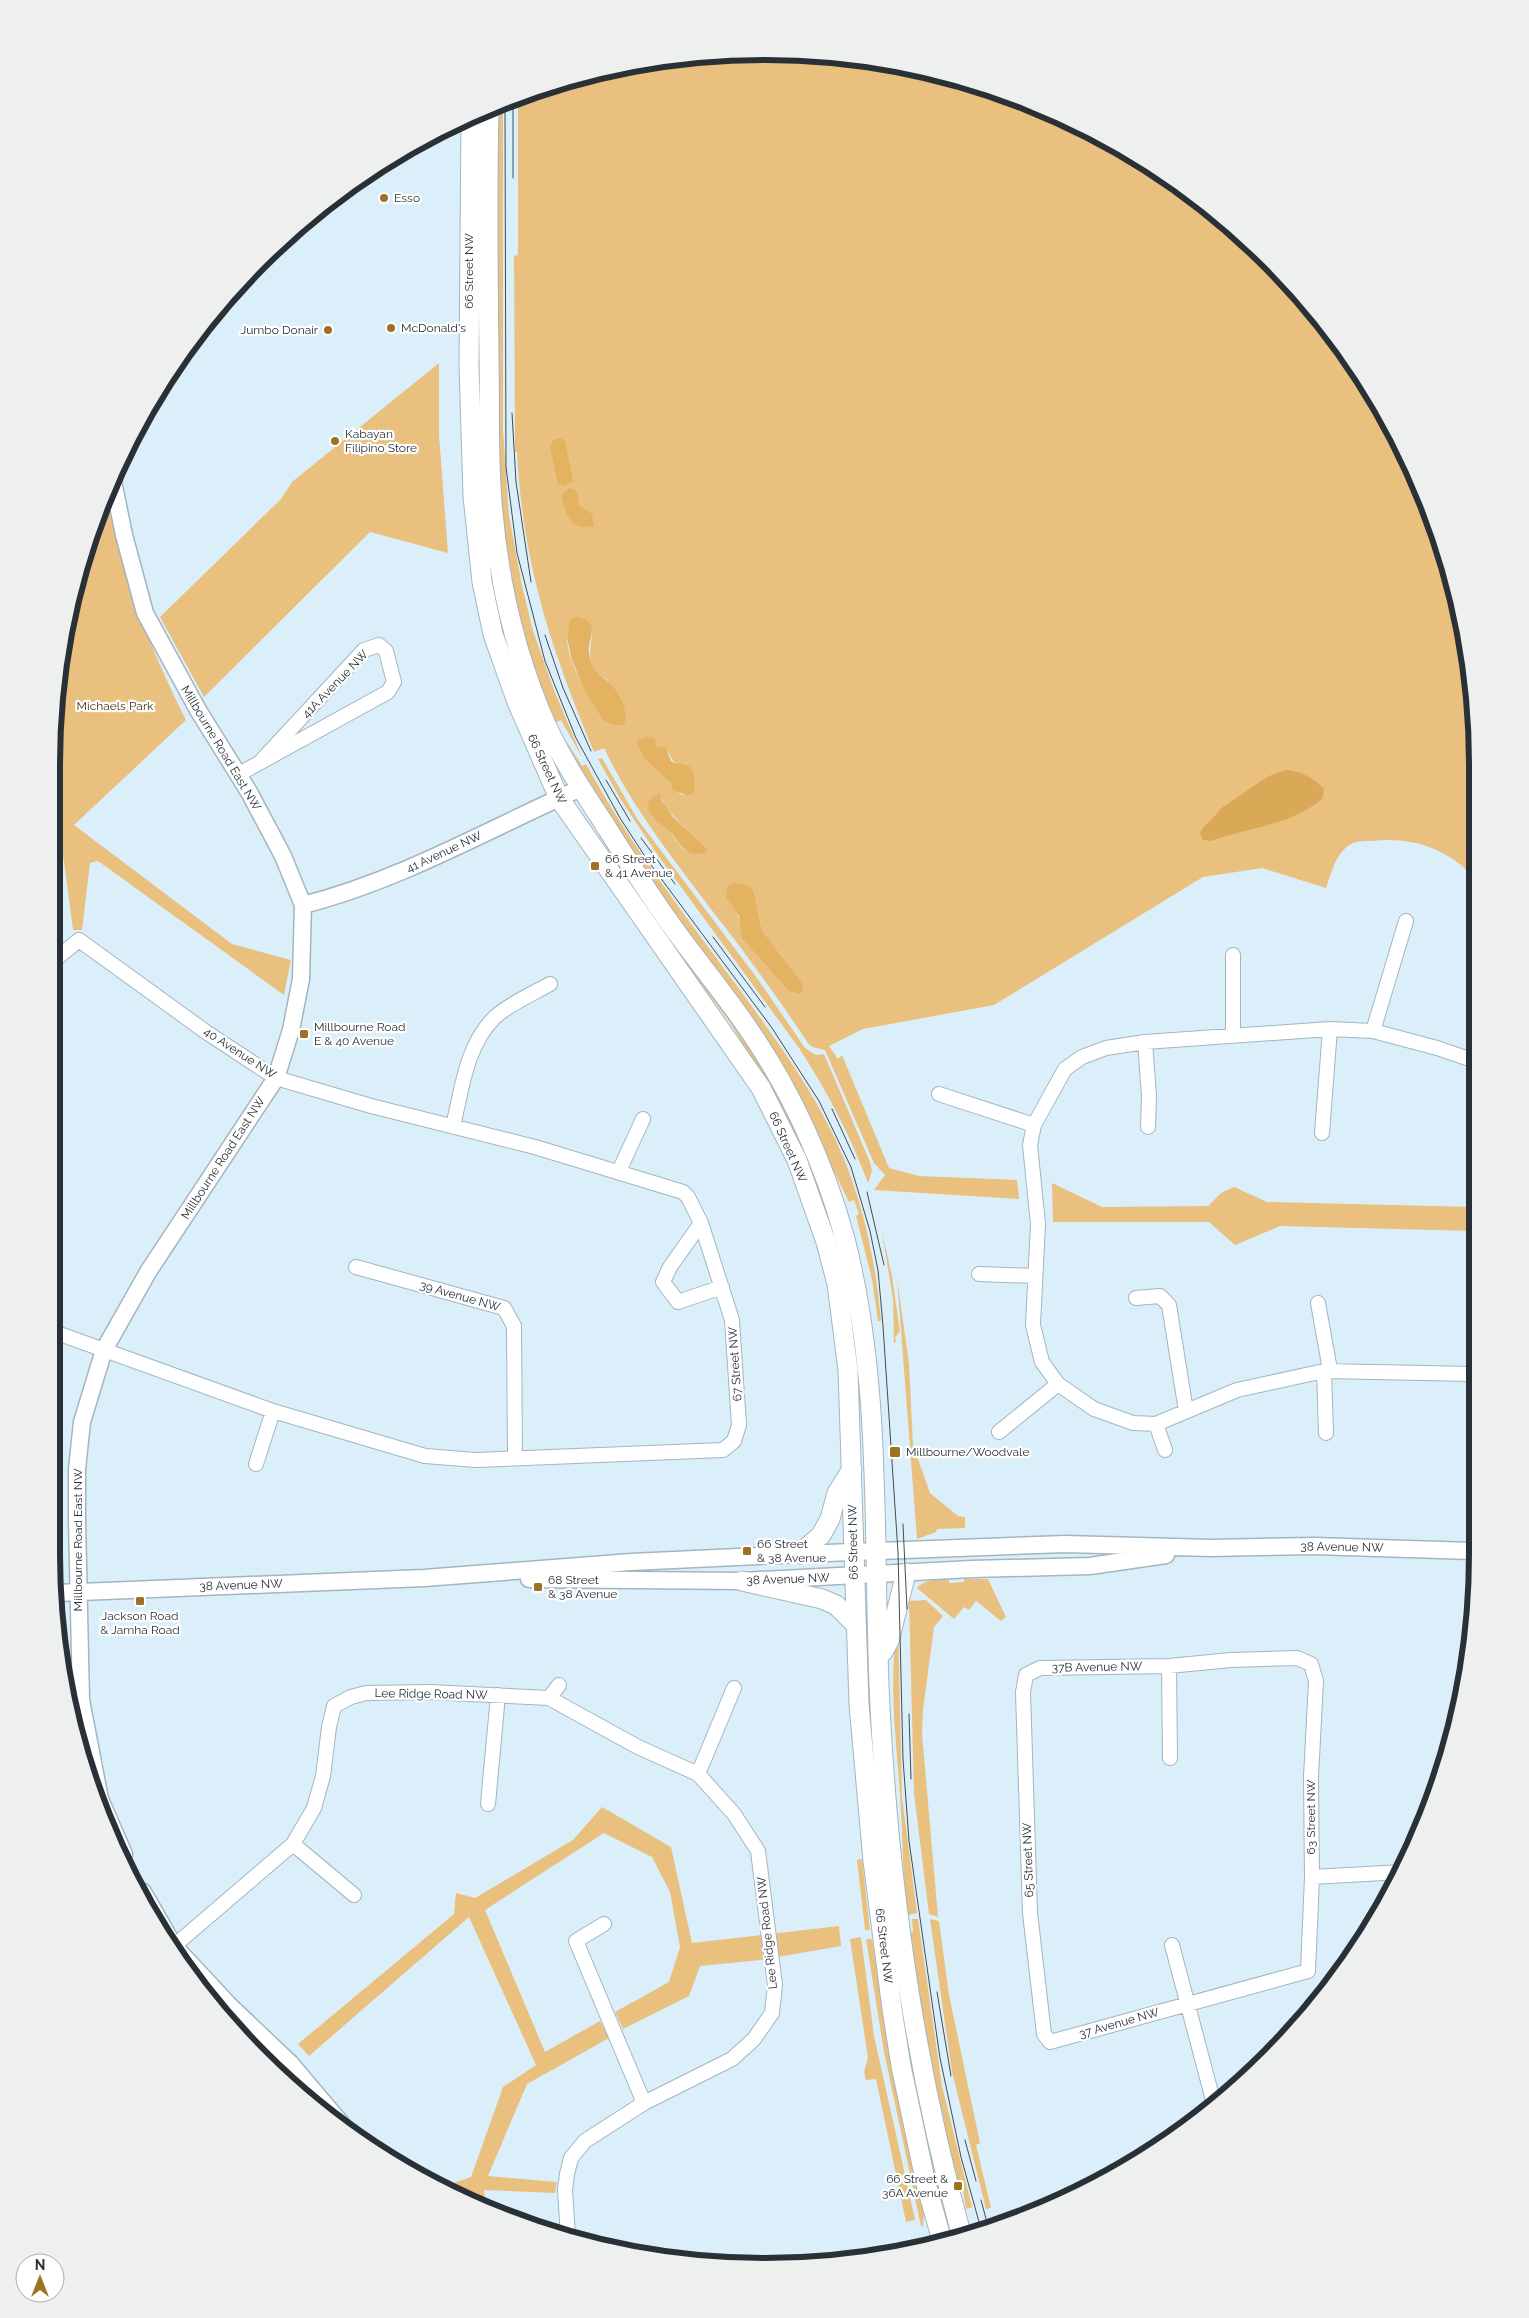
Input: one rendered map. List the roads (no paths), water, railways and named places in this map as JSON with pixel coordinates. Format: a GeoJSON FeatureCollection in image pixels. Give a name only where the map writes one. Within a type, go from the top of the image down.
{"type":"FeatureCollection","features":[{"type":"Feature","properties":{"kind":"main road","name":"66 Street NW"},"geometry":{"type":"LineString","coordinates":[[489,117],[487,263],[491,500],[498,560],[509,614],[529,680],[549,731],[581,788],[644,886],[750,1031],[781,1082],[831,1192],[852,1270],[868,1364],[877,1575],[880,1706],[888,1820],[906,1970],[930,2109],[960,2230]]}},
{"type":"Feature","properties":{"kind":"main road","name":"66 Street NW"},"geometry":{"type":"LineString","coordinates":[[471,125],[469,366],[473,496],[481,573],[495,641],[517,702],[559,798],[761,1088],[797,1160],[826,1242],[838,1292],[848,1370],[856,1624],[867,1802],[892,2009],[926,2184],[941,2235]]}},
{"type":"Feature","properties":{"kind":"main road"},"geometry":{"type":"LineString","coordinates":[[800,1554],[822,1536],[830,1519],[837,1493],[852,1469]]}},
{"type":"Feature","properties":{"kind":"main road"},"geometry":{"type":"LineString","coordinates":[[879,1657],[889,1641],[906,1573]]}},
{"type":"Feature","properties":{"kind":"main road"},"geometry":{"type":"LineString","coordinates":[[742,1581],[822,1598],[836,1605],[856,1624]]}},
{"type":"Feature","properties":{"kind":"street","name":"Millbourne Road East NW"},"geometry":{"type":"LineString","coordinates":[[94,1769],[84,1722],[78,1592],[77,1469],[82,1422],[104,1350],[148,1272],[276,1078],[291,1030],[301,979],[303,906],[283,856],[239,774],[198,710],[145,613],[124,535],[110,505]]}},
{"type":"Feature","properties":{"kind":"street","name":"41A Avenue NW"},"geometry":{"type":"LineString","coordinates":[[239,774],[388,692],[394,682],[386,651],[379,646],[364,650],[262,760]]}},
{"type":"Feature","properties":{"kind":"street","name":"41 Avenue NW"},"geometry":{"type":"LineString","coordinates":[[303,906],[337,897],[390,878],[581,788]]}},
{"type":"Feature","properties":{"kind":"street"},"geometry":{"type":"LineString","coordinates":[[1373,1031],[1406,921]]}},
{"type":"Feature","properties":{"kind":"street","name":"40 Avenue NW"},"geometry":{"type":"LineString","coordinates":[[60,956],[79,940],[206,1032],[276,1078],[619,1171],[677,1189],[688,1197],[694,1208]]}},
{"type":"Feature","properties":{"kind":"street"},"geometry":{"type":"LineString","coordinates":[[1233,954],[1233,1035]]}},
{"type":"Feature","properties":{"kind":"street"},"geometry":{"type":"LineString","coordinates":[[454,1126],[469,1059],[477,1039],[495,1017],[550,984]]}},
{"type":"Feature","properties":{"kind":"street"},"geometry":{"type":"LineString","coordinates":[[1322,1133],[1330,1029]]}},
{"type":"Feature","properties":{"kind":"street"},"geometry":{"type":"LineString","coordinates":[[1469,1059],[1437,1048],[1373,1031],[1330,1029],[1145,1042],[1106,1048],[1082,1057],[1065,1069],[1034,1125],[1030,1145],[1038,1224],[1033,1325],[1042,1362],[1058,1384],[1094,1409],[1132,1423],[1156,1424],[1237,1390],[1327,1370],[1469,1374]]}},
{"type":"Feature","properties":{"kind":"street"},"geometry":{"type":"LineString","coordinates":[[1145,1042],[1149,1096],[1148,1127]]}},
{"type":"Feature","properties":{"kind":"street"},"geometry":{"type":"LineString","coordinates":[[939,1094],[1034,1125]]}},
{"type":"Feature","properties":{"kind":"street"},"geometry":{"type":"LineString","coordinates":[[619,1171],[644,1119]]}},
{"type":"Feature","properties":{"kind":"street","name":"67 Street NW"},"geometry":{"type":"LineString","coordinates":[[515,1458],[723,1450],[734,1441],[739,1425],[732,1320],[701,1223],[694,1208]]}},
{"type":"Feature","properties":{"kind":"street"},"geometry":{"type":"LineString","coordinates":[[701,1223],[670,1267],[663,1282],[678,1302],[722,1287]]}},
{"type":"Feature","properties":{"kind":"street","name":"39 Avenue NW"},"geometry":{"type":"LineString","coordinates":[[356,1267],[504,1308],[514,1326],[515,1458]]}},
{"type":"Feature","properties":{"kind":"street"},"geometry":{"type":"LineString","coordinates":[[979,1274],[1035,1276]]}},
{"type":"Feature","properties":{"kind":"street"},"geometry":{"type":"LineString","coordinates":[[1136,1298],[1160,1296],[1169,1305],[1186,1411]]}},
{"type":"Feature","properties":{"kind":"street"},"geometry":{"type":"LineString","coordinates":[[1318,1303],[1327,1370],[1326,1433]]}},
{"type":"Feature","properties":{"kind":"street"},"geometry":{"type":"LineString","coordinates":[[60,1334],[273,1411],[425,1456],[476,1460],[515,1458]]}},
{"type":"Feature","properties":{"kind":"street"},"geometry":{"type":"LineString","coordinates":[[998,1432],[1058,1384]]}},
{"type":"Feature","properties":{"kind":"street"},"geometry":{"type":"LineString","coordinates":[[256,1464],[273,1411]]}},
{"type":"Feature","properties":{"kind":"street"},"geometry":{"type":"LineString","coordinates":[[1156,1424],[1165,1450]]}},
{"type":"Feature","properties":{"kind":"street","name":"38 Avenue NW"},"geometry":{"type":"LineString","coordinates":[[62,1593],[424,1578],[631,1562],[1065,1544],[1211,1548],[1314,1546],[1469,1551]]}},
{"type":"Feature","properties":{"kind":"street","name":"38 Avenue NW"},"geometry":{"type":"LineString","coordinates":[[424,1578],[742,1581],[854,1577],[906,1573],[1090,1566],[1211,1548]]}},
{"type":"Feature","properties":{"kind":"street","name":"37B Avenue NW"},"geometry":{"type":"LineString","coordinates":[[1026,1675],[1040,1668],[1169,1666],[1231,1660],[1297,1658],[1311,1664]]}},
{"type":"Feature","properties":{"kind":"street","name":"63 Street NW"},"geometry":{"type":"LineString","coordinates":[[1308,1971],[1312,1877],[1311,1777],[1316,1681],[1311,1664]]}},
{"type":"Feature","properties":{"kind":"street"},"geometry":{"type":"LineString","coordinates":[[1169,1666],[1170,1758]]}},
{"type":"Feature","properties":{"kind":"street","name":"65 Street NW"},"geometry":{"type":"LineString","coordinates":[[1026,1675],[1024,1692],[1030,1913],[1044,2034],[1050,2042]]}},
{"type":"Feature","properties":{"kind":"street"},"geometry":{"type":"LineString","coordinates":[[549,1698],[559,1685]]}},
{"type":"Feature","properties":{"kind":"street"},"geometry":{"type":"LineString","coordinates":[[698,1774],[734,1688]]}},
{"type":"Feature","properties":{"kind":"street","name":"Lee Ridge Road NW"},"geometry":{"type":"LineString","coordinates":[[178,1943],[293,1844],[314,1808],[323,1776],[329,1727],[334,1706],[351,1696],[366,1693],[430,1692],[549,1698],[638,1747],[698,1774],[734,1814],[758,1851],[775,1985],[772,2013],[754,2039],[732,2059],[644,2103],[584,2141],[571,2158],[565,2190],[568,2230]]}},
{"type":"Feature","properties":{"kind":"street","name":"Lee Ridge Road NW"},"geometry":{"type":"LineString","coordinates":[[488,1804],[498,1695]]}},
{"type":"Feature","properties":{"kind":"street"},"geometry":{"type":"LineString","coordinates":[[293,1844],[354,1895]]}},
{"type":"Feature","properties":{"kind":"street"},"geometry":{"type":"LineString","coordinates":[[1312,1877],[1392,1873]]}},
{"type":"Feature","properties":{"kind":"street"},"geometry":{"type":"LineString","coordinates":[[604,1924],[576,1941],[644,2103]]}},
{"type":"Feature","properties":{"kind":"street"},"geometry":{"type":"LineString","coordinates":[[1172,1945],[1212,2097]]}},
{"type":"Feature","properties":{"kind":"street","name":"37 Avenue NW"},"geometry":{"type":"LineString","coordinates":[[1050,2042],[1308,1971]]}},
{"type":"Feature","properties":{"kind":"street"},"geometry":{"type":"LineString","coordinates":[[200,1974],[229,2005],[290,2063],[322,2101]]}},
{"type":"Feature","properties":{"kind":"tram line"},"geometry":{"type":"LineString","coordinates":[[513,107],[513,178]]}},
{"type":"Feature","properties":{"kind":"tram line"},"geometry":{"type":"LineString","coordinates":[[505,110],[506,467],[517,553],[545,661],[576,738],[620,818],[648,861],[772,1028],[819,1101],[851,1167],[870,1231],[878,1270],[883,1326],[898,1552],[903,1759],[909,1841],[940,2058],[961,2157],[980,2224]]}},
{"type":"Feature","properties":{"kind":"tram line"},"geometry":{"type":"LineString","coordinates":[[512,413],[516,482],[531,582]]}},
{"type":"Feature","properties":{"kind":"tram line"},"geometry":{"type":"LineString","coordinates":[[545,635],[563,688],[591,751]]}},
{"type":"Feature","properties":{"kind":"tram line"},"geometry":{"type":"LineString","coordinates":[[606,780],[630,821]]}},
{"type":"Feature","properties":{"kind":"tram line"},"geometry":{"type":"LineString","coordinates":[[641,838],[675,884]]}},
{"type":"Feature","properties":{"kind":"tram line"},"geometry":{"type":"LineString","coordinates":[[713,937],[765,1007]]}},
{"type":"Feature","properties":{"kind":"tram line"},"geometry":{"type":"LineString","coordinates":[[832,1109],[855,1159]]}},
{"type":"Feature","properties":{"kind":"tram line"},"geometry":{"type":"LineString","coordinates":[[867,1192],[884,1265]]}},
{"type":"Feature","properties":{"kind":"tram line"},"geometry":{"type":"LineString","coordinates":[[903,1524],[907,1609]]}},
{"type":"Feature","properties":{"kind":"tram line"},"geometry":{"type":"LineString","coordinates":[[909,1714],[911,1779]]}},
{"type":"Feature","properties":{"kind":"tram line"},"geometry":{"type":"LineString","coordinates":[[937,1992],[951,2076]]}},
{"type":"Feature","properties":{"kind":"tram line"},"geometry":{"type":"LineString","coordinates":[[965,2140],[976,2181]]}},
{"type":"Feature","properties":{"kind":"tram line"},"geometry":{"type":"LineString","coordinates":[[981,2200],[987,2222]]}},
{"type":"Feature","properties":{"kind":"place","name":"Esso"},"geometry":{"type":"Point","coordinates":[384,198]}},
{"type":"Feature","properties":{"kind":"place","name":"McDonald's"},"geometry":{"type":"Point","coordinates":[391,328]}},
{"type":"Feature","properties":{"kind":"place","name":"Jumbo Donair"},"geometry":{"type":"Point","coordinates":[328,330]}},
{"type":"Feature","properties":{"kind":"place","name":"Kabayan Filipino Store"},"geometry":{"type":"Point","coordinates":[335,441]}},
{"type":"Feature","properties":{"kind":"place","name":"66 Street & 41 Avenue"},"geometry":{"type":"Point","coordinates":[595,866]}},
{"type":"Feature","properties":{"kind":"place","name":"Millbourne Road E & 40 Avenue"},"geometry":{"type":"Point","coordinates":[304,1034]}},
{"type":"Feature","properties":{"kind":"place","name":"Millbourne/Woodvale"},"geometry":{"type":"Point","coordinates":[895,1452]}},
{"type":"Feature","properties":{"kind":"place","name":"66 Street & 38 Avenue"},"geometry":{"type":"Point","coordinates":[747,1551]}},
{"type":"Feature","properties":{"kind":"place","name":"68 Street & 38 Avenue"},"geometry":{"type":"Point","coordinates":[538,1587]}},
{"type":"Feature","properties":{"kind":"place","name":"Jackson Road & Jamha Road"},"geometry":{"type":"Point","coordinates":[140,1601]}},
{"type":"Feature","properties":{"kind":"place","name":"66 Street & 36A Avenue"},"geometry":{"type":"Point","coordinates":[958,2186]}},
{"type":"Feature","properties":{"kind":"park label","name":"Michaels Park"},"geometry":{"type":"Point","coordinates":[115,706]}}]}
